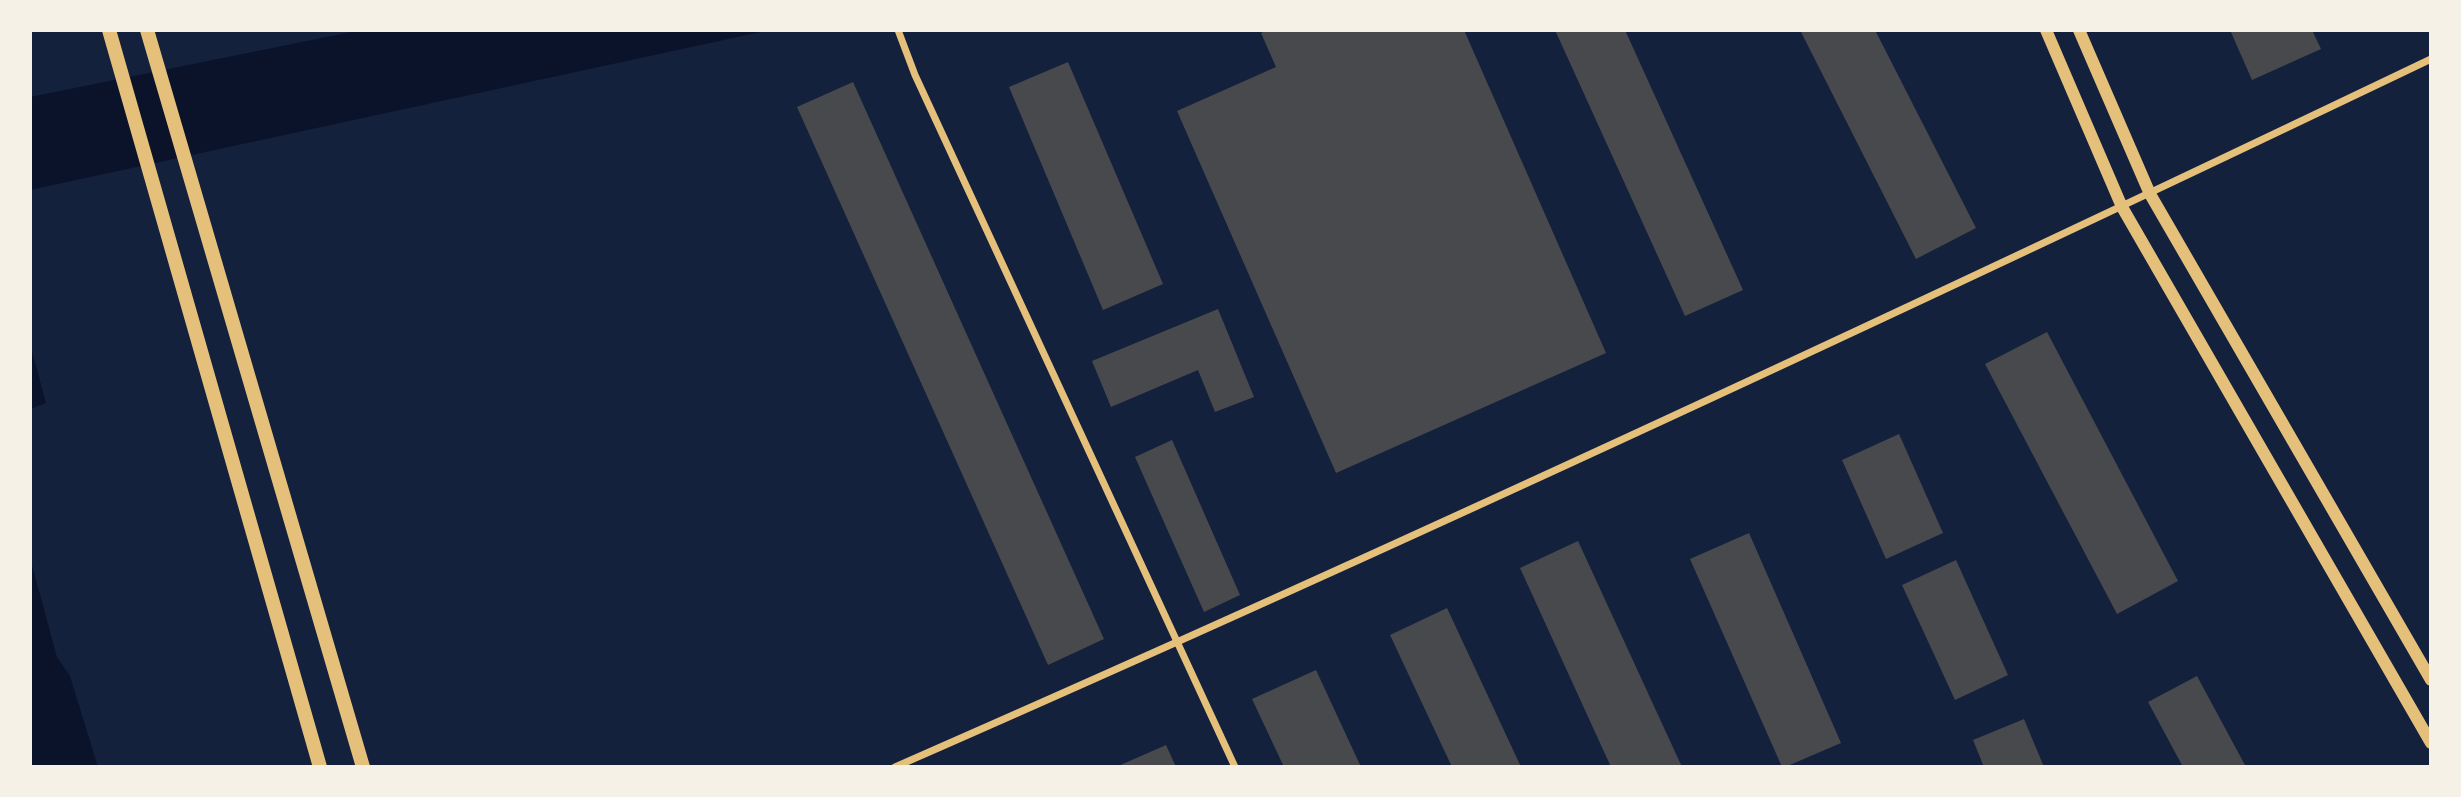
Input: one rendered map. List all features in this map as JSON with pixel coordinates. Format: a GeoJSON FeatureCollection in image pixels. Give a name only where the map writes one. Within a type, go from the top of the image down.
{"type":"FeatureCollection","features":[{"type":"Feature","properties":{"kind":"main road"},"geometry":{"type":"LineString","coordinates":[[109,30],[320,767]]}},
{"type":"Feature","properties":{"kind":"main road"},"geometry":{"type":"LineString","coordinates":[[147,30],[363,767]]}},
{"type":"Feature","properties":{"kind":"street"},"geometry":{"type":"LineString","coordinates":[[898,30],[915,75],[1236,767]]}},
{"type":"Feature","properties":{"kind":"street"},"geometry":{"type":"LineString","coordinates":[[2046,30],[2122,207],[2431,743]]}},
{"type":"Feature","properties":{"kind":"street"},"geometry":{"type":"LineString","coordinates":[[2079,30],[2150,194],[2431,680]]}},
{"type":"Feature","properties":{"kind":"street"},"geometry":{"type":"LineString","coordinates":[[895,767],[1178,643],[2150,194],[2431,59]]}},
{"type":"Feature","properties":{"kind":"water"},"geometry":{"type":"Polygon","coordinates":[[[361,30],[770,30],[30,190],[30,97],[361,30]]]}},
{"type":"Feature","properties":{"kind":"water"},"geometry":{"type":"Polygon","coordinates":[[[30,344],[46,403],[30,409],[30,344]]]}},
{"type":"Feature","properties":{"kind":"water"},"geometry":{"type":"Polygon","coordinates":[[[30,558],[57,657],[70,676],[98,767],[30,767],[30,558]]]}},
{"type":"Feature","properties":{"kind":"building"},"geometry":{"type":"Polygon","coordinates":[[[1267,30],[1464,30],[1606,353],[1336,473],[1177,111],[1276,67],[1261,33],[1267,30]]]}},
{"type":"Feature","properties":{"kind":"building"},"geometry":{"type":"Polygon","coordinates":[[[1555,30],[1625,30],[1743,290],[1685,316],[1555,30]]]}},
{"type":"Feature","properties":{"kind":"building"},"geometry":{"type":"Polygon","coordinates":[[[1800,30],[1875,30],[1976,228],[1916,259],[1800,30]]]}},
{"type":"Feature","properties":{"kind":"building"},"geometry":{"type":"Polygon","coordinates":[[[2230,30],[2312,30],[2321,49],[2252,80],[2230,30]]]}},
{"type":"Feature","properties":{"kind":"building"},"geometry":{"type":"Polygon","coordinates":[[[1068,62],[1163,284],[1103,310],[1009,87],[1068,62]]]}},
{"type":"Feature","properties":{"kind":"building"},"geometry":{"type":"Polygon","coordinates":[[[853,82],[1104,639],[1048,665],[797,107],[853,82]]]}},
{"type":"Feature","properties":{"kind":"building"},"geometry":{"type":"Polygon","coordinates":[[[1218,309],[1254,397],[1215,412],[1198,370],[1111,407],[1092,361],[1218,309]]]}},
{"type":"Feature","properties":{"kind":"building"},"geometry":{"type":"Polygon","coordinates":[[[2047,332],[2178,581],[2117,614],[1985,364],[2047,332]]]}},
{"type":"Feature","properties":{"kind":"building"},"geometry":{"type":"Polygon","coordinates":[[[1899,434],[1943,533],[1886,559],[1842,460],[1899,434]]]}},
{"type":"Feature","properties":{"kind":"building"},"geometry":{"type":"Polygon","coordinates":[[[1172,440],[1240,595],[1204,612],[1135,457],[1172,440]]]}},
{"type":"Feature","properties":{"kind":"building"},"geometry":{"type":"Polygon","coordinates":[[[1749,533],[1841,743],[1785,767],[1782,767],[1690,559],[1749,533]]]}},
{"type":"Feature","properties":{"kind":"building"},"geometry":{"type":"Polygon","coordinates":[[[1578,541],[1682,767],[1611,767],[1520,568],[1578,541]]]}},
{"type":"Feature","properties":{"kind":"building"},"geometry":{"type":"Polygon","coordinates":[[[1956,560],[2008,675],[1955,700],[1902,585],[1956,560]]]}},
{"type":"Feature","properties":{"kind":"building"},"geometry":{"type":"Polygon","coordinates":[[[1447,608],[1521,767],[1452,767],[1390,635],[1447,608]]]}},
{"type":"Feature","properties":{"kind":"building"},"geometry":{"type":"Polygon","coordinates":[[[1316,670],[1361,767],[1284,767],[1252,699],[1316,670]]]}},
{"type":"Feature","properties":{"kind":"building"},"geometry":{"type":"Polygon","coordinates":[[[2197,676],[2246,767],[2183,767],[2148,702],[2197,676]]]}},
{"type":"Feature","properties":{"kind":"building"},"geometry":{"type":"Polygon","coordinates":[[[2024,719],[2044,767],[1984,767],[1973,740],[2024,719]]]}},
{"type":"Feature","properties":{"kind":"building"},"geometry":{"type":"Polygon","coordinates":[[[1166,745],[1176,767],[1116,767],[1166,745]]]}}]}
